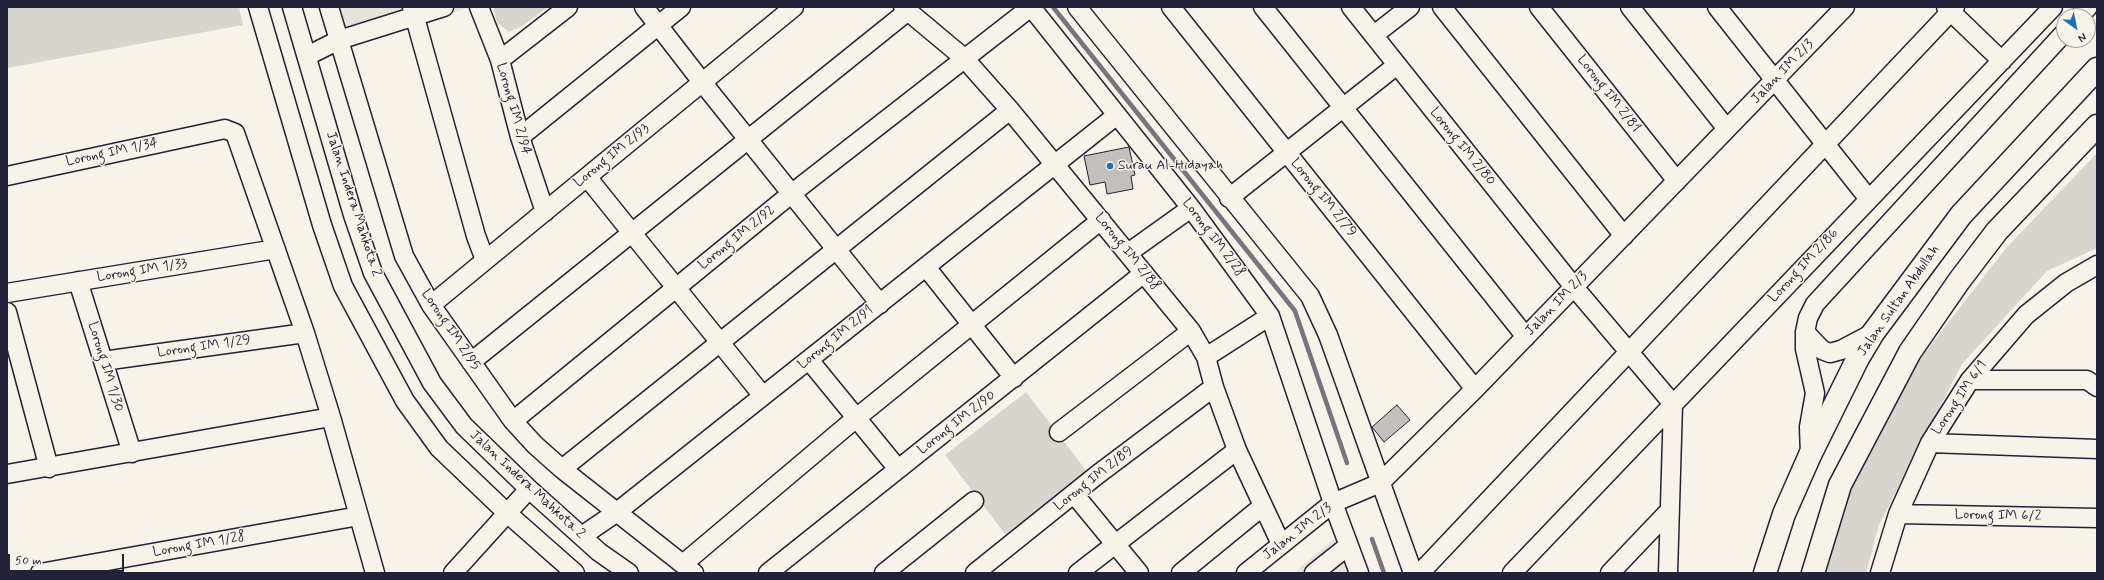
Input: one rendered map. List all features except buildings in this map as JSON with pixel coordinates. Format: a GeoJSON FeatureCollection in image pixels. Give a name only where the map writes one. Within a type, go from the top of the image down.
{"type":"FeatureCollection","features":[{"type":"Feature","properties":{"kind":"main road","name":"Jalan Sultan Abdullah"},"geometry":{"type":"LineString","coordinates":[[1765,573],[1784,514],[1810,455],[1858,358],[1873,333],[1960,215],[2097,69]]}},
{"type":"Feature","properties":{"kind":"main road"},"geometry":{"type":"LineString","coordinates":[[1813,573],[1840,485],[1910,352],[1959,281],[1997,231],[2097,126]]}},
{"type":"Feature","properties":{"kind":"street"},"geometry":{"type":"LineString","coordinates":[[258,7],[322,225],[343,286],[405,401],[439,448],[507,513],[575,573]]}},
{"type":"Feature","properties":{"kind":"street","name":"Jalan Indera Mahkota 2"},"geometry":{"type":"LineString","coordinates":[[292,7],[353,215],[373,273],[432,383],[464,426],[528,488],[599,552],[629,573]]}},
{"type":"Feature","properties":{"kind":"street","name":"Lorong IM 2/95"},"geometry":{"type":"LineString","coordinates":[[329,7],[404,256],[431,305],[513,422],[562,469],[689,568]]}},
{"type":"Feature","properties":{"kind":"street"},"geometry":{"type":"LineString","coordinates":[[307,56],[339,40],[413,12],[444,7]]}},
{"type":"Feature","properties":{"kind":"street","name":"Lorong IM 2/94"},"geometry":{"type":"LineString","coordinates":[[479,7],[500,60],[520,137],[545,212]]}},
{"type":"Feature","properties":{"kind":"street"},"geometry":{"type":"LineString","coordinates":[[500,60],[568,7]]}},
{"type":"Feature","properties":{"kind":"street"},"geometry":{"type":"LineString","coordinates":[[644,7],[748,140],[880,304]]}},
{"type":"Feature","properties":{"kind":"street"},"geometry":{"type":"LineString","coordinates":[[520,137],[681,7]]}},
{"type":"Feature","properties":{"kind":"street","name":"Lorong IM 2/93"},"geometry":{"type":"LineString","coordinates":[[431,305],[794,7]]}},
{"type":"Feature","properties":{"kind":"street","name":"Lorong IM 2/92"},"geometry":{"type":"LineString","coordinates":[[513,422],[791,194],[1031,7]]}},
{"type":"Feature","properties":{"kind":"street","name":"Lorong IM 2/28"},"geometry":{"type":"LineString","coordinates":[[1031,7],[1191,208],[1270,316],[1333,503],[1359,573]]}},
{"type":"Feature","properties":{"kind":"street","name":"Lorong IM 2/79"},"geometry":{"type":"LineString","coordinates":[[1171,7],[1475,389]]}},
{"type":"Feature","properties":{"kind":"street"},"geometry":{"type":"LineString","coordinates":[[1263,7],[1526,337]]}},
{"type":"Feature","properties":{"kind":"street","name":"Lorong IM 2/80"},"geometry":{"type":"LineString","coordinates":[[1351,7],[1574,287],[1673,404]]}},
{"type":"Feature","properties":{"kind":"street"},"geometry":{"type":"LineString","coordinates":[[1374,35],[1410,7]]}},
{"type":"Feature","properties":{"kind":"street"},"geometry":{"type":"LineString","coordinates":[[1442,7],[1624,236]]}},
{"type":"Feature","properties":{"kind":"street","name":"Lorong IM 2/81"},"geometry":{"type":"LineString","coordinates":[[1539,7],[1677,181]]}},
{"type":"Feature","properties":{"kind":"street"},"geometry":{"type":"LineString","coordinates":[[1630,7],[1727,129]]}},
{"type":"Feature","properties":{"kind":"street","name":"Jalan IM 2/3"},"geometry":{"type":"LineString","coordinates":[[1246,573],[1333,503],[1380,483],[1526,337],[1845,7]]}},
{"type":"Feature","properties":{"kind":"street","name":"Lorong IM 2/86"},"geometry":{"type":"LineString","coordinates":[[1512,573],[1868,198],[2053,7]]}},
{"type":"Feature","properties":{"kind":"street"},"geometry":{"type":"LineString","coordinates":[[1420,573],[1826,144],[1951,8],[2002,61]]}},
{"type":"Feature","properties":{"kind":"street"},"geometry":{"type":"LineString","coordinates":[[471,362],[748,140],[906,9]]}},
{"type":"Feature","properties":{"kind":"street","name":"Lorong IM 2/88"},"geometry":{"type":"LineString","coordinates":[[906,9],[964,58],[1010,110],[1144,272],[1190,331],[1206,357],[1214,386],[1237,450],[1281,544]]}},
{"type":"Feature","properties":{"kind":"street"},"geometry":{"type":"LineString","coordinates":[[1085,10],[1229,198],[1302,286],[1318,310],[1413,573]]}},
{"type":"Feature","properties":{"kind":"street"},"geometry":{"type":"LineString","coordinates":[[1725,10],[1775,80],[1868,198]]}},
{"type":"Feature","properties":{"kind":"street"},"geometry":{"type":"LineString","coordinates":[[413,12],[476,236],[486,260]]}},
{"type":"Feature","properties":{"kind":"street"},"geometry":{"type":"LineString","coordinates":[[1810,455],[1809,427],[1815,393],[1805,349],[1805,332],[1808,318],[1815,304],[2056,42]]}},
{"type":"Feature","properties":{"kind":"street"},"geometry":{"type":"LineString","coordinates":[[1229,198],[1397,64]]}},
{"type":"Feature","properties":{"kind":"street"},"geometry":{"type":"LineString","coordinates":[[562,469],[1010,110]]}},
{"type":"Feature","properties":{"kind":"street","name":"Lorong IM 2/91"},"geometry":{"type":"LineString","coordinates":[[582,536],[617,512],[1117,115]]}},
{"type":"Feature","properties":{"kind":"street","name":"Lorong IM 1/34"},"geometry":{"type":"LineString","coordinates":[[7,176],[216,130],[231,130],[238,138],[276,249]]}},
{"type":"Feature","properties":{"kind":"street"},"geometry":{"type":"LineString","coordinates":[[587,177],[764,396]]}},
{"type":"Feature","properties":{"kind":"street"},"geometry":{"type":"LineString","coordinates":[[1128,253],[1191,208]]}},
{"type":"Feature","properties":{"kind":"street"},"geometry":{"type":"LineString","coordinates":[[689,568],[855,419],[1101,220]]}},
{"type":"Feature","properties":{"kind":"street"},"geometry":{"type":"LineString","coordinates":[[276,249],[305,333],[331,417],[375,573]]}},
{"type":"Feature","properties":{"kind":"street","name":"Lorong IM 1/33"},"geometry":{"type":"LineString","coordinates":[[7,294],[276,249]]}},
{"type":"Feature","properties":{"kind":"street"},"geometry":{"type":"LineString","coordinates":[[926,267],[1014,378]]}},
{"type":"Feature","properties":{"kind":"street","name":"Lorong IM 6/1"},"geometry":{"type":"LineString","coordinates":[[1880,573],[1898,514],[1930,443],[1970,380],[2026,314],[2066,283],[2095,271]]}},
{"type":"Feature","properties":{"kind":"street","name":"Lorong IM 2/90"},"geometry":{"type":"LineString","coordinates":[[768,573],[1014,378],[1144,272]]}},
{"type":"Feature","properties":{"kind":"street","name":"Lorong IM 1/30"},"geometry":{"type":"LineString","coordinates":[[78,281],[132,453]]}},
{"type":"Feature","properties":{"kind":"street"},"geometry":{"type":"LineString","coordinates":[[7,312],[49,468]]}},
{"type":"Feature","properties":{"kind":"street"},"geometry":{"type":"LineString","coordinates":[[1206,357],[1270,316]]}},
{"type":"Feature","properties":{"kind":"street"},"geometry":{"type":"LineString","coordinates":[[1059,432],[1190,331]]}},
{"type":"Feature","properties":{"kind":"street"},"geometry":{"type":"LineString","coordinates":[[1805,332],[1822,350],[1830,353],[1841,350],[1873,333]]}},
{"type":"Feature","properties":{"kind":"street","name":"Lorong IM 1/29"},"geometry":{"type":"LineString","coordinates":[[103,361],[305,333]]}},
{"type":"Feature","properties":{"kind":"street"},"geometry":{"type":"LineString","coordinates":[[809,360],[855,419],[898,469]]}},
{"type":"Feature","properties":{"kind":"street"},"geometry":{"type":"LineString","coordinates":[[1970,380],[2087,380],[2095,385]]}},
{"type":"Feature","properties":{"kind":"street","name":"Lorong IM 2/89"},"geometry":{"type":"LineString","coordinates":[[975,573],[1074,494],[1214,386]]}},
{"type":"Feature","properties":{"kind":"street"},"geometry":{"type":"LineString","coordinates":[[1668,573],[1673,404]]}},
{"type":"Feature","properties":{"kind":"street"},"geometry":{"type":"LineString","coordinates":[[7,474],[49,468],[331,417]]}},
{"type":"Feature","properties":{"kind":"street"},"geometry":{"type":"LineString","coordinates":[[1930,443],[2097,449]]}},
{"type":"Feature","properties":{"kind":"street"},"geometry":{"type":"LineString","coordinates":[[1078,573],[1115,542],[1237,450]]}},
{"type":"Feature","properties":{"kind":"street"},"geometry":{"type":"LineString","coordinates":[[453,573],[528,488]]}},
{"type":"Feature","properties":{"kind":"street"},"geometry":{"type":"LineString","coordinates":[[1074,494],[1139,573]]}},
{"type":"Feature","properties":{"kind":"street"},"geometry":{"type":"LineString","coordinates":[[884,573],[974,501]]}},
{"type":"Feature","properties":{"kind":"street"},"geometry":{"type":"LineString","coordinates":[[1181,573],[1263,506]]}},
{"type":"Feature","properties":{"kind":"street"},"geometry":{"type":"LineString","coordinates":[[1610,573],[1670,510]]}},
{"type":"Feature","properties":{"kind":"street","name":"Lorong IM 6/2"},"geometry":{"type":"LineString","coordinates":[[1898,514],[2097,518]]}},
{"type":"Feature","properties":{"kind":"street","name":"Lorong IM 1/28"},"geometry":{"type":"LineString","coordinates":[[40,573],[359,516]]}},
{"type":"Feature","properties":{"kind":"street"},"geometry":{"type":"LineString","coordinates":[[1314,573],[1348,546]]}},
{"type":"Feature","properties":{"kind":"shaded area"},"geometry":{"type":"Polygon","coordinates":[[[7,7],[239,7],[243,25],[7,68],[7,7]]]}},
{"type":"Feature","properties":{"kind":"shaded area"},"geometry":{"type":"Polygon","coordinates":[[[322,7],[470,7],[337,52],[322,7]]]}},
{"type":"Feature","properties":{"kind":"shaded area"},"geometry":{"type":"Polygon","coordinates":[[[493,7],[548,7],[524,25],[509,32],[497,23],[493,7]]]}},
{"type":"Feature","properties":{"kind":"shaded area"},"geometry":{"type":"Polygon","coordinates":[[[2097,153],[2097,248],[2047,271],[1962,364],[1879,525],[1866,573],[1823,573],[1851,486],[1922,356],[2007,247],[2097,153]]]}},
{"type":"Feature","properties":{"kind":"shaded area"},"geometry":{"type":"Polygon","coordinates":[[[1026,392],[1088,473],[1008,538],[945,455],[1026,392]]]}},
{"type":"Feature","properties":{"kind":"shaded area"},"geometry":{"type":"Polygon","coordinates":[[[1338,535],[1366,573],[1294,573],[1338,535]]]}},
{"type":"Feature","properties":{"kind":"waterway"},"geometry":{"type":"LineString","coordinates":[[1053,7],[1295,311],[1347,463]]}},
{"type":"Feature","properties":{"kind":"waterway"},"geometry":{"type":"LineString","coordinates":[[1372,539],[1384,573]]}},
{"type":"Feature","properties":{"kind":"place","name":"Surau Al-Hidayah"},"geometry":{"type":"Point","coordinates":[1110,166]}}]}
